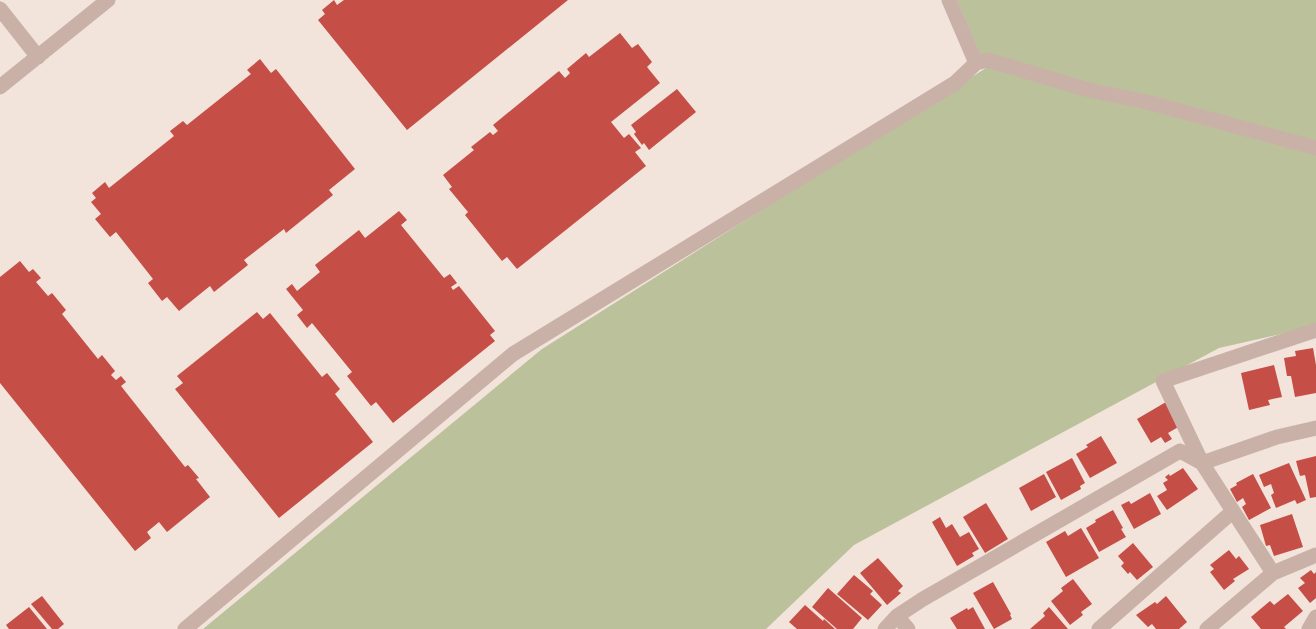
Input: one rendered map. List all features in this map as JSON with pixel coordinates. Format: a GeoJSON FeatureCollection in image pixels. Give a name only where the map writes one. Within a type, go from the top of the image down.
{"type":"FeatureCollection","features":[{"type":"Feature","properties":{"kind":"street"},"geometry":{"type":"LineString","coordinates":[[0,87],[108,0]]}},
{"type":"Feature","properties":{"kind":"street"},"geometry":{"type":"LineString","coordinates":[[949,0],[976,63]]}},
{"type":"Feature","properties":{"kind":"street"},"geometry":{"type":"LineString","coordinates":[[0,9],[38,57]]}},
{"type":"Feature","properties":{"kind":"street"},"geometry":{"type":"LineString","coordinates":[[185,629],[513,354],[955,83],[976,63],[988,60],[1089,90],[1151,103],[1316,148]]}},
{"type":"Feature","properties":{"kind":"street"},"geometry":{"type":"LineString","coordinates":[[1273,573],[1202,463],[1163,381],[1316,330]]}},
{"type":"Feature","properties":{"kind":"street"},"geometry":{"type":"LineString","coordinates":[[885,629],[897,616],[923,599],[1180,451],[1202,463],[1277,437],[1316,428]]}},
{"type":"Feature","properties":{"kind":"street"},"geometry":{"type":"LineString","coordinates":[[1099,629],[1232,512]]}},
{"type":"Feature","properties":{"kind":"street"},"geometry":{"type":"LineString","coordinates":[[1207,629],[1273,573],[1316,555]]}},
{"type":"Feature","properties":{"kind":"street"},"geometry":{"type":"LineString","coordinates":[[897,616],[908,629]]}},
{"type":"Feature","properties":{"kind":"street"},"geometry":{"type":"LineString","coordinates":[[1309,629],[1316,617]]}},
{"type":"Feature","properties":{"kind":"green space"},"geometry":{"type":"Polygon","coordinates":[[[957,0],[1316,0],[1316,326],[1219,348],[854,545],[766,629],[203,629],[542,349],[986,68],[957,0]]]}},
{"type":"Feature","properties":{"kind":"building"},"geometry":{"type":"Polygon","coordinates":[[[334,0],[337,5],[344,0],[568,0],[407,130],[318,20],[325,14],[322,10],[334,0]]]}},
{"type":"Feature","properties":{"kind":"building"},"geometry":{"type":"Polygon","coordinates":[[[620,33],[632,48],[638,44],[652,62],[647,67],[660,83],[611,122],[624,138],[629,134],[641,148],[635,152],[646,166],[517,269],[507,257],[502,261],[465,215],[468,212],[449,189],[452,187],[443,175],[474,150],[471,147],[490,132],[493,135],[498,131],[493,125],[559,71],[565,78],[570,73],[567,69],[586,53],[589,57],[620,33]]]}},
{"type":"Feature","properties":{"kind":"building"},"geometry":{"type":"Polygon","coordinates":[[[260,59],[271,73],[276,69],[355,169],[329,190],[333,195],[286,233],[284,229],[244,260],[248,265],[214,292],[210,286],[179,311],[167,297],[162,301],[148,283],[153,279],[116,232],[110,237],[95,219],[101,214],[91,202],[96,198],[92,193],[105,182],[109,188],[174,136],[170,131],[183,121],[187,125],[251,74],[247,70],[260,59]]]}},
{"type":"Feature","properties":{"kind":"building"},"geometry":{"type":"Polygon","coordinates":[[[677,89],[696,112],[649,150],[634,134],[636,132],[631,125],[677,89]]]}},
{"type":"Feature","properties":{"kind":"building"},"geometry":{"type":"Polygon","coordinates":[[[399,211],[407,220],[401,225],[444,278],[450,274],[457,283],[451,287],[453,290],[459,286],[495,331],[490,335],[495,341],[393,423],[376,402],[371,406],[347,376],[352,372],[312,323],[307,328],[297,315],[303,310],[286,289],[292,284],[297,291],[320,272],[315,265],[359,230],[365,238],[399,211]]]}},
{"type":"Feature","properties":{"kind":"building"},"geometry":{"type":"Polygon","coordinates":[[[20,261],[29,272],[33,269],[41,278],[36,282],[48,296],[52,293],[66,310],[62,314],[98,359],[102,355],[115,371],[111,375],[116,380],[121,376],[126,382],[121,386],[185,467],[188,465],[199,478],[196,479],[210,497],[167,532],[159,522],[147,532],[151,538],[135,551],[0,383],[0,277],[20,261]]]}},
{"type":"Feature","properties":{"kind":"building"},"geometry":{"type":"Polygon","coordinates":[[[257,312],[263,319],[270,313],[322,377],[327,373],[340,389],[335,394],[373,442],[279,518],[175,389],[183,383],[177,376],[257,312]]]}},
{"type":"Feature","properties":{"kind":"building"},"geometry":{"type":"Polygon","coordinates":[[[1313,348],[1316,365],[1316,393],[1295,397],[1291,376],[1287,376],[1284,358],[1296,356],[1295,351],[1313,348]]]}},
{"type":"Feature","properties":{"kind":"building"},"geometry":{"type":"Polygon","coordinates":[[[1274,365],[1282,397],[1268,400],[1270,405],[1249,410],[1241,373],[1274,365]]]}},
{"type":"Feature","properties":{"kind":"building"},"geometry":{"type":"Polygon","coordinates":[[[1166,402],[1180,426],[1168,433],[1172,439],[1165,443],[1161,437],[1151,443],[1137,419],[1166,402]]]}},
{"type":"Feature","properties":{"kind":"building"},"geometry":{"type":"Polygon","coordinates":[[[1101,436],[1117,463],[1090,478],[1076,454],[1101,436]]]}},
{"type":"Feature","properties":{"kind":"building"},"geometry":{"type":"Polygon","coordinates":[[[1316,456],[1316,497],[1310,498],[1305,475],[1300,476],[1296,461],[1316,456]]]}},
{"type":"Feature","properties":{"kind":"building"},"geometry":{"type":"Polygon","coordinates":[[[1072,458],[1085,483],[1080,486],[1081,489],[1061,500],[1046,472],[1072,458]]]}},
{"type":"Feature","properties":{"kind":"building"},"geometry":{"type":"Polygon","coordinates":[[[1289,463],[1306,500],[1297,504],[1295,500],[1276,508],[1271,495],[1274,493],[1271,484],[1264,487],[1259,475],[1289,463]]]}},
{"type":"Feature","properties":{"kind":"building"},"geometry":{"type":"Polygon","coordinates":[[[1183,468],[1198,489],[1167,510],[1157,496],[1167,490],[1163,483],[1168,480],[1165,477],[1183,468]]]}},
{"type":"Feature","properties":{"kind":"building"},"geometry":{"type":"Polygon","coordinates":[[[1044,474],[1056,497],[1031,511],[1019,488],[1044,474]]]}},
{"type":"Feature","properties":{"kind":"building"},"geometry":{"type":"Polygon","coordinates":[[[1253,474],[1271,508],[1249,520],[1242,507],[1246,504],[1243,498],[1237,502],[1230,489],[1253,474]]]}},
{"type":"Feature","properties":{"kind":"building"},"geometry":{"type":"Polygon","coordinates":[[[1150,493],[1161,514],[1134,529],[1121,505],[1129,501],[1131,504],[1150,493]]]}},
{"type":"Feature","properties":{"kind":"building"},"geometry":{"type":"Polygon","coordinates":[[[986,503],[1008,539],[985,553],[963,517],[986,503]]]}},
{"type":"Feature","properties":{"kind":"building"},"geometry":{"type":"Polygon","coordinates":[[[1113,510],[1126,537],[1099,552],[1086,528],[1113,510]]]}},
{"type":"Feature","properties":{"kind":"building"},"geometry":{"type":"Polygon","coordinates":[[[1292,514],[1303,547],[1274,556],[1270,545],[1266,546],[1260,525],[1292,514]]]}},
{"type":"Feature","properties":{"kind":"building"},"geometry":{"type":"Polygon","coordinates":[[[940,517],[946,528],[952,524],[960,537],[969,532],[979,549],[972,553],[974,556],[957,566],[932,522],[940,517]]]}},
{"type":"Feature","properties":{"kind":"building"},"geometry":{"type":"Polygon","coordinates":[[[1081,528],[1099,558],[1066,577],[1046,542],[1065,531],[1068,536],[1081,528]]]}},
{"type":"Feature","properties":{"kind":"building"},"geometry":{"type":"Polygon","coordinates":[[[1133,543],[1153,567],[1137,580],[1121,566],[1124,563],[1118,556],[1133,543]]]}},
{"type":"Feature","properties":{"kind":"building"},"geometry":{"type":"Polygon","coordinates":[[[1229,550],[1236,559],[1239,556],[1249,569],[1233,579],[1235,581],[1224,590],[1210,572],[1214,569],[1210,565],[1229,550]]]}},
{"type":"Feature","properties":{"kind":"building"},"geometry":{"type":"Polygon","coordinates":[[[878,558],[903,586],[898,591],[901,593],[887,605],[860,573],[878,558]]]}},
{"type":"Feature","properties":{"kind":"building"},"geometry":{"type":"Polygon","coordinates":[[[1311,570],[1314,574],[1316,572],[1316,598],[1310,603],[1298,588],[1305,583],[1300,578],[1311,570]]]}},
{"type":"Feature","properties":{"kind":"building"},"geometry":{"type":"Polygon","coordinates":[[[854,575],[873,591],[870,594],[882,605],[868,620],[837,594],[854,575]]]}},
{"type":"Feature","properties":{"kind":"building"},"geometry":{"type":"Polygon","coordinates":[[[1073,579],[1092,604],[1081,612],[1083,615],[1070,625],[1051,601],[1063,591],[1061,588],[1073,579]]]}},
{"type":"Feature","properties":{"kind":"building"},"geometry":{"type":"Polygon","coordinates":[[[993,582],[1012,619],[994,629],[973,593],[993,582]]]}},
{"type":"Feature","properties":{"kind":"building"},"geometry":{"type":"Polygon","coordinates":[[[828,588],[862,618],[853,629],[837,629],[812,607],[828,588]]]}},
{"type":"Feature","properties":{"kind":"building"},"geometry":{"type":"Polygon","coordinates":[[[1288,594],[1303,611],[1284,627],[1286,629],[1261,629],[1251,617],[1270,601],[1274,605],[1288,594]]]}},
{"type":"Feature","properties":{"kind":"building"},"geometry":{"type":"Polygon","coordinates":[[[42,596],[64,624],[58,629],[52,629],[31,604],[42,596]]]}},
{"type":"Feature","properties":{"kind":"building"},"geometry":{"type":"Polygon","coordinates":[[[1166,596],[1187,622],[1179,629],[1156,629],[1152,624],[1148,627],[1136,615],[1155,602],[1157,604],[1166,596]]]}},
{"type":"Feature","properties":{"kind":"building"},"geometry":{"type":"Polygon","coordinates":[[[805,605],[835,629],[797,629],[789,622],[805,605]]]}},
{"type":"Feature","properties":{"kind":"building"},"geometry":{"type":"Polygon","coordinates":[[[29,607],[47,629],[9,629],[6,625],[29,607]]]}},
{"type":"Feature","properties":{"kind":"building"},"geometry":{"type":"Polygon","coordinates":[[[973,607],[985,629],[957,629],[950,618],[973,607]]]}},
{"type":"Feature","properties":{"kind":"building"},"geometry":{"type":"Polygon","coordinates":[[[1049,607],[1068,629],[1030,629],[1045,616],[1043,613],[1049,607]]]}}]}
